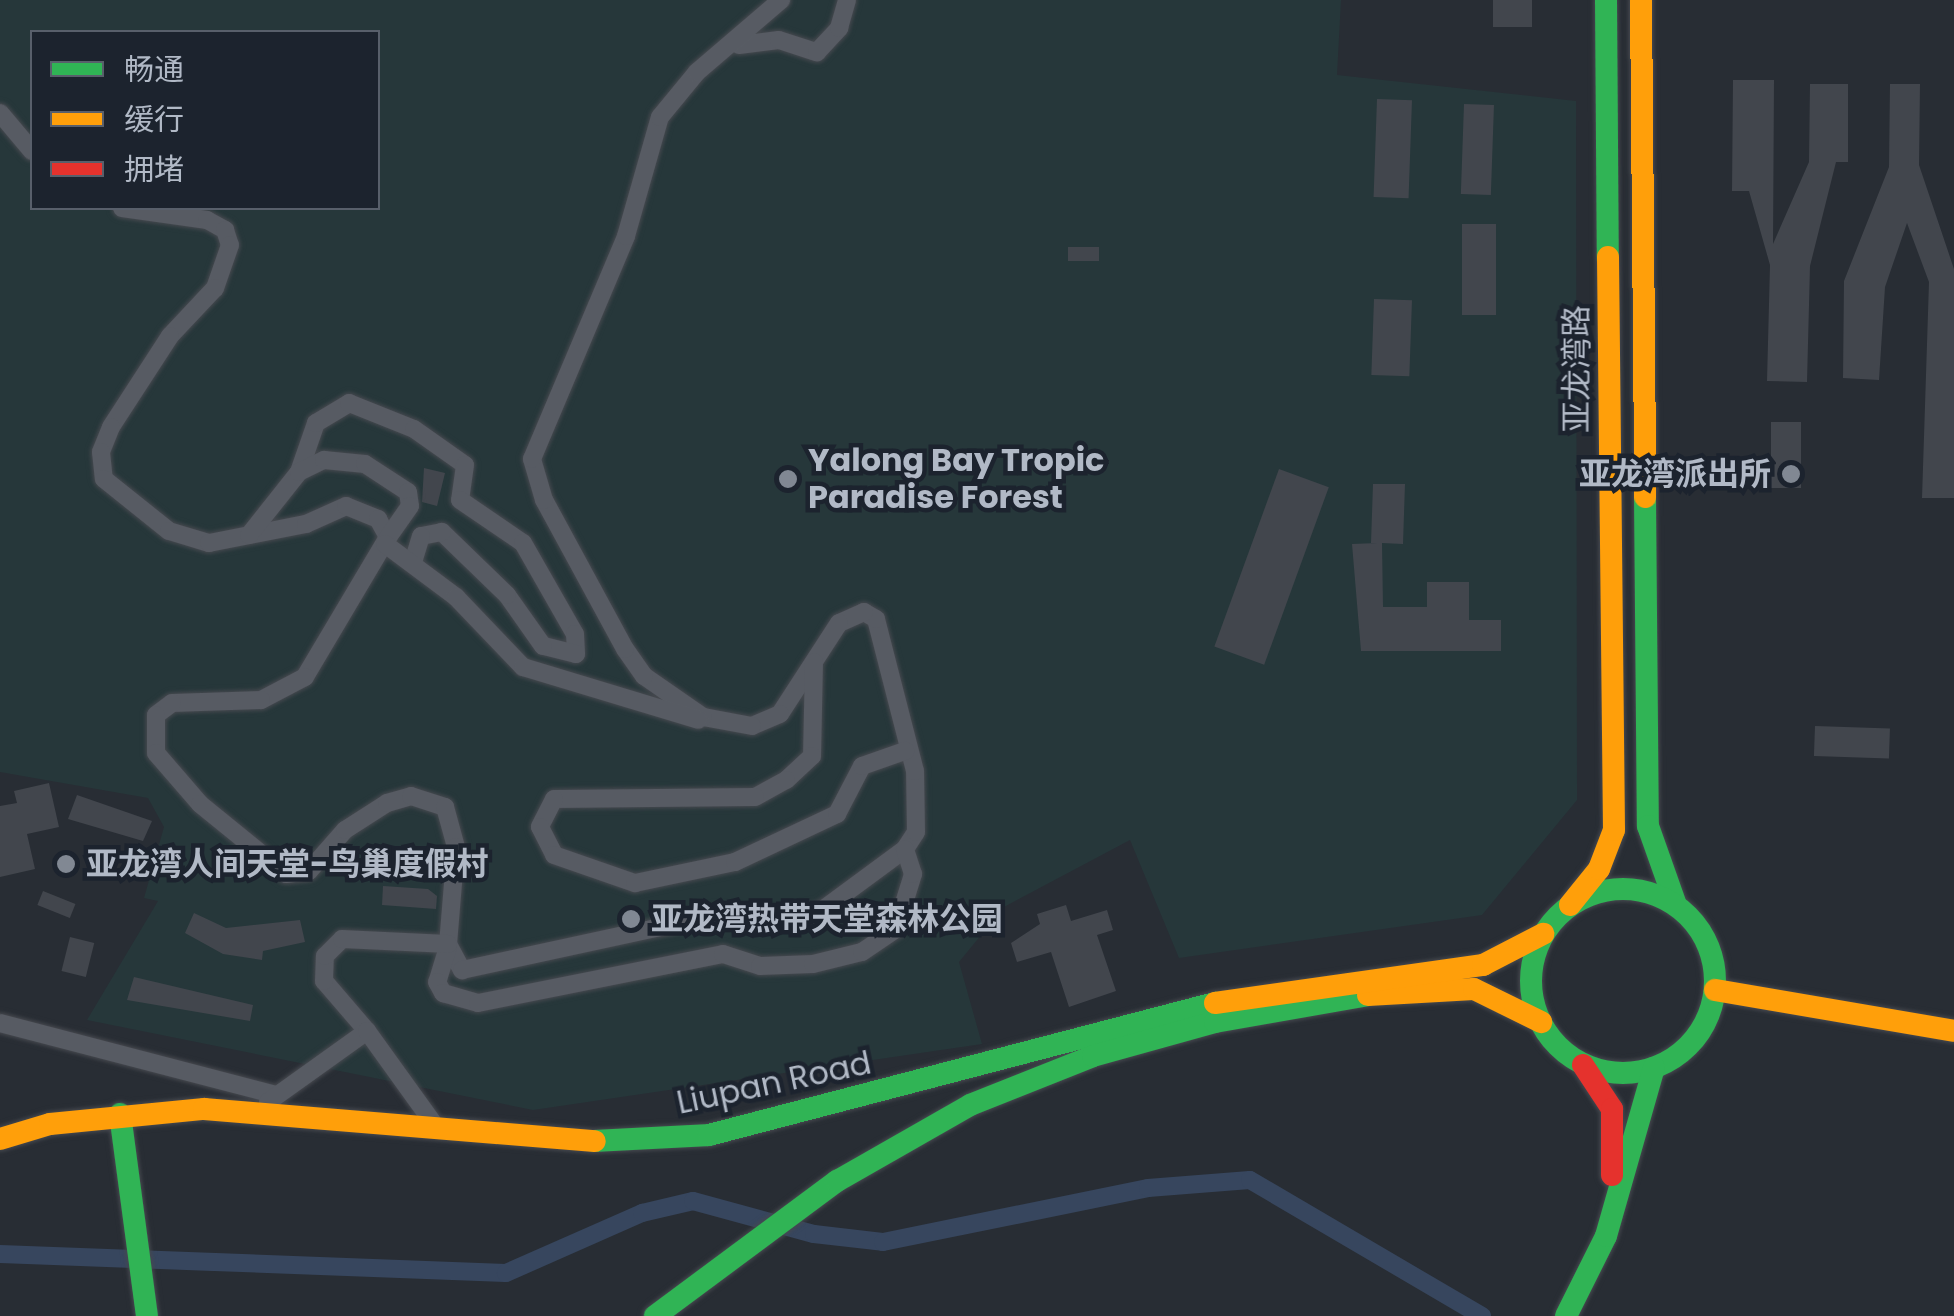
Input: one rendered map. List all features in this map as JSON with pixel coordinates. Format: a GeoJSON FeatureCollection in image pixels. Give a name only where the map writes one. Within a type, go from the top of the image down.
{"type":"FeatureCollection","features":[{"type":"Feature","properties":{"kind":"main road","name":"亚龙湾路"},"geometry":{"type":"LineString","coordinates":[[1570,905],[1599,869],[1614,830],[1606,0]]}},
{"type":"Feature","properties":{"kind":"main road","name":"亚龙湾路"},"geometry":{"type":"LineString","coordinates":[[1640,0],[1648,826],[1676,905]]}},
{"type":"Feature","properties":{"kind":"main road"},"geometry":{"type":"LineString","coordinates":[[1541,1022],[1531,978],[1544,934],[1570,905],[1604,890],[1642,890],[1676,905],[1699,928],[1715,990],[1705,1024],[1684,1051],[1654,1068],[1618,1074],[1583,1064]]}},
{"type":"Feature","properties":{"kind":"main road","name":"Liupan Road"},"geometry":{"type":"LineString","coordinates":[[0,1138],[120,1114],[256,1111],[617,1142],[744,1129],[1222,1000],[1482,965],[1544,934]]}},
{"type":"Feature","properties":{"kind":"main road"},"geometry":{"type":"LineString","coordinates":[[655,1316],[818,1196],[970,1105],[1092,1056],[1214,1022],[1452,989],[1494,994],[1541,1022],[1583,1064],[1616,1127],[1606,1236]]}},
{"type":"Feature","properties":{"kind":"main road"},"geometry":{"type":"LineString","coordinates":[[1715,990],[1954,1032]]}},
{"type":"Feature","properties":{"kind":"main road"},"geometry":{"type":"LineString","coordinates":[[1566,1316],[1606,1236],[1654,1068]]}},
{"type":"Feature","properties":{"kind":"main road"},"geometry":{"type":"LineString","coordinates":[[120,1114],[146,1307]]}},
{"type":"Feature","properties":{"kind":"street"},"geometry":{"type":"LineString","coordinates":[[728,727],[644,676],[544,500],[532,448],[626,236],[648,142],[672,100],[720,50],[780,0]]}},
{"type":"Feature","properties":{"kind":"street"},"geometry":{"type":"LineString","coordinates":[[720,50],[779,40],[817,52],[839,28],[847,0]]}},
{"type":"Feature","properties":{"kind":"street"},"geometry":{"type":"LineString","coordinates":[[0,114],[30,149]]}},
{"type":"Feature","properties":{"kind":"street"},"geometry":{"type":"LineString","coordinates":[[136,210],[207,220],[224,230],[230,245],[215,288],[170,336],[120,411],[100,471],[169,531],[209,543],[330,518],[346,506],[378,519],[386,541],[523,667],[728,727],[780,714],[850,615],[876,618],[917,810],[905,849],[821,911],[777,919],[716,915],[473,969],[453,965],[448,946]]}},
{"type":"Feature","properties":{"kind":"street"},"geometry":{"type":"LineString","coordinates":[[249,536],[300,472],[316,423],[349,403],[414,429],[465,466],[460,500],[524,543],[576,634],[576,654],[569,658],[543,646],[507,596],[442,532],[428,529],[413,562]]}},
{"type":"Feature","properties":{"kind":"street"},"geometry":{"type":"LineString","coordinates":[[300,472],[342,460],[400,482],[410,506],[305,677],[261,700],[172,703],[156,715],[150,738],[224,828],[286,874],[309,870],[345,830],[387,803],[411,796],[445,807],[456,846],[448,946],[437,982],[443,993],[478,1002],[723,954],[760,966],[813,964],[862,952],[896,930],[914,874],[905,849]]}},
{"type":"Feature","properties":{"kind":"street"},"geometry":{"type":"LineString","coordinates":[[814,662],[812,756],[786,780],[755,797],[554,799],[540,827],[554,855],[635,883],[735,862],[837,814],[862,766],[905,751]]}},
{"type":"Feature","properties":{"kind":"street"},"geometry":{"type":"LineString","coordinates":[[436,1127],[367,1032],[324,982],[325,956],[342,939],[448,946]]}},
{"type":"Feature","properties":{"kind":"street"},"geometry":{"type":"LineString","coordinates":[[0,1023],[277,1095]]}},
{"type":"Feature","properties":{"kind":"street"},"geometry":{"type":"LineString","coordinates":[[256,1111],[367,1032]]}},
{"type":"Feature","properties":{"kind":"shaded area","name":"Yalong Bay Tropic Paradise Forest"},"geometry":{"type":"Polygon","coordinates":[[[0,0],[1341,0],[1337,75],[1576,101],[1577,800],[1482,915],[1179,958],[1130,840],[1004,907],[959,962],[982,1044],[533,1110],[87,1020],[158,901],[144,898],[164,827],[148,798],[0,772],[0,0]]]}},
{"type":"Feature","properties":{"kind":"building"},"geometry":{"type":"Polygon","coordinates":[[[1493,0],[1532,0],[1532,27],[1493,27],[1493,0]]]}},
{"type":"Feature","properties":{"kind":"building"},"geometry":{"type":"Polygon","coordinates":[[[1733,80],[1774,80],[1773,244],[1809,162],[1810,84],[1848,84],[1848,162],[1836,162],[1810,266],[1807,382],[1767,381],[1770,265],[1749,191],[1732,191],[1733,80]]]}},
{"type":"Feature","properties":{"kind":"building"},"geometry":{"type":"Polygon","coordinates":[[[1890,84],[1920,84],[1919,165],[1954,269],[1954,498],[1922,498],[1929,282],[1907,223],[1885,287],[1879,380],[1843,378],[1844,281],[1889,167],[1890,84]]]}},
{"type":"Feature","properties":{"kind":"building"},"geometry":{"type":"Polygon","coordinates":[[[1377,99],[1412,100],[1409,198],[1374,197],[1377,99]]]}},
{"type":"Feature","properties":{"kind":"building"},"geometry":{"type":"Polygon","coordinates":[[[1464,104],[1494,105],[1491,195],[1461,194],[1464,104]]]}},
{"type":"Feature","properties":{"kind":"building"},"geometry":{"type":"Polygon","coordinates":[[[1462,224],[1496,224],[1496,315],[1462,315],[1462,224]]]}},
{"type":"Feature","properties":{"kind":"building"},"geometry":{"type":"Polygon","coordinates":[[[1068,247],[1099,247],[1099,261],[1068,261],[1068,247]]]}},
{"type":"Feature","properties":{"kind":"building"},"geometry":{"type":"Polygon","coordinates":[[[1374,299],[1412,300],[1409,376],[1371,375],[1374,299]]]}},
{"type":"Feature","properties":{"kind":"building"},"geometry":{"type":"Polygon","coordinates":[[[1771,422],[1801,422],[1801,488],[1771,488],[1771,422]]]}},
{"type":"Feature","properties":{"kind":"building"},"geometry":{"type":"Polygon","coordinates":[[[424,468],[445,473],[437,506],[422,502],[424,468]]]}},
{"type":"Feature","properties":{"kind":"building"},"geometry":{"type":"Polygon","coordinates":[[[1279,469],[1329,487],[1264,665],[1214,647],[1279,469]]]}},
{"type":"Feature","properties":{"kind":"building"},"geometry":{"type":"Polygon","coordinates":[[[1373,484],[1405,484],[1403,544],[1382,543],[1383,607],[1427,607],[1427,582],[1469,582],[1469,620],[1501,620],[1501,651],[1361,651],[1352,544],[1378,543],[1371,543],[1373,484]]]}},
{"type":"Feature","properties":{"kind":"building"},"geometry":{"type":"Polygon","coordinates":[[[1815,726],[1890,729],[1889,759],[1814,756],[1815,726]]]}},
{"type":"Feature","properties":{"kind":"building"},"geometry":{"type":"Polygon","coordinates":[[[49,783],[59,827],[27,834],[35,869],[0,877],[0,806],[17,803],[14,791],[49,783]]]}},
{"type":"Feature","properties":{"kind":"building"},"geometry":{"type":"Polygon","coordinates":[[[77,795],[152,821],[143,841],[68,819],[77,795]]]}},
{"type":"Feature","properties":{"kind":"building"},"geometry":{"type":"Polygon","coordinates":[[[383,886],[428,889],[437,896],[436,909],[382,905],[383,886]]]}},
{"type":"Feature","properties":{"kind":"building"},"geometry":{"type":"Polygon","coordinates":[[[43,891],[75,904],[70,918],[37,905],[43,891]]]}},
{"type":"Feature","properties":{"kind":"building"},"geometry":{"type":"Polygon","coordinates":[[[1066,905],[1071,921],[1107,910],[1113,930],[1097,935],[1116,991],[1069,1007],[1051,952],[1017,962],[1011,943],[1040,924],[1037,914],[1066,905]]]}},
{"type":"Feature","properties":{"kind":"building"},"geometry":{"type":"Polygon","coordinates":[[[194,913],[226,928],[300,920],[305,942],[263,951],[262,960],[223,954],[185,933],[194,913]]]}},
{"type":"Feature","properties":{"kind":"building"},"geometry":{"type":"Polygon","coordinates":[[[70,937],[94,943],[86,977],[62,971],[70,937]]]}},
{"type":"Feature","properties":{"kind":"building"},"geometry":{"type":"Polygon","coordinates":[[[134,977],[253,1005],[250,1021],[127,1000],[134,977]]]}},
{"type":"Feature","properties":{"kind":"waterway"},"geometry":{"type":"LineString","coordinates":[[0,1254],[506,1273],[642,1213],[693,1201],[814,1234],[883,1242],[1148,1188],[1250,1180],[1482,1316]]}},
{"type":"Feature","properties":{"kind":"traffic: fast"},"geometry":{"type":"LineString","coordinates":[[1606,0],[1608,257]]}},
{"type":"Feature","properties":{"kind":"traffic: fast"},"geometry":{"type":"LineString","coordinates":[[1645,497],[1648,826],[1676,905]]}},
{"type":"Feature","properties":{"kind":"traffic: fast"},"geometry":{"type":"LineString","coordinates":[[1623,889],[1658,896],[1688,916],[1708,946],[1715,981],[1708,1016],[1688,1046],[1658,1066],[1623,1073],[1588,1066],[1558,1046],[1538,1016],[1531,981],[1538,946],[1558,916],[1588,896],[1623,889]]}},
{"type":"Feature","properties":{"kind":"traffic: fast"},"geometry":{"type":"LineString","coordinates":[[655,1316],[837,1181],[970,1105],[1093,1056],[1215,1022],[1368,995]]}},
{"type":"Feature","properties":{"kind":"traffic: fast"},"geometry":{"type":"LineString","coordinates":[[595,1141],[709,1135],[1215,1003]]}},
{"type":"Feature","properties":{"kind":"traffic: fast"},"geometry":{"type":"LineString","coordinates":[[1566,1316],[1606,1236],[1654,1068]]}},
{"type":"Feature","properties":{"kind":"traffic: fast"},"geometry":{"type":"LineString","coordinates":[[120,1114],[147,1316]]}},
{"type":"Feature","properties":{"kind":"traffic: slow"},"geometry":{"type":"LineString","coordinates":[[1641,0],[1645,497]]}},
{"type":"Feature","properties":{"kind":"traffic: slow"},"geometry":{"type":"LineString","coordinates":[[1570,905],[1599,869],[1614,830],[1608,257]]}},
{"type":"Feature","properties":{"kind":"traffic: slow"},"geometry":{"type":"LineString","coordinates":[[1215,1003],[1483,965],[1543,934]]}},
{"type":"Feature","properties":{"kind":"traffic: slow"},"geometry":{"type":"LineString","coordinates":[[1368,995],[1474,989],[1541,1022]]}},
{"type":"Feature","properties":{"kind":"traffic: slow"},"geometry":{"type":"LineString","coordinates":[[1715,990],[1954,1031]]}},
{"type":"Feature","properties":{"kind":"traffic: slow"},"geometry":{"type":"LineString","coordinates":[[0,1139],[50,1124],[204,1109],[595,1141]]}},
{"type":"Feature","properties":{"kind":"traffic: jam"},"geometry":{"type":"LineString","coordinates":[[1583,1065],[1612,1109],[1612,1175]]}},
{"type":"Feature","properties":{"kind":"place","name":"亚龙湾派出所"},"geometry":{"type":"Point","coordinates":[1791,474]}},
{"type":"Feature","properties":{"kind":"place","name":"Yalong Bay Tropic Paradise Forest"},"geometry":{"type":"Point","coordinates":[788,479]}},
{"type":"Feature","properties":{"kind":"place","name":"亚龙湾人间天堂-鸟巢度假村"},"geometry":{"type":"Point","coordinates":[66,864]}},
{"type":"Feature","properties":{"kind":"place","name":"亚龙湾热带天堂森林公园"},"geometry":{"type":"Point","coordinates":[631,919]}}]}
